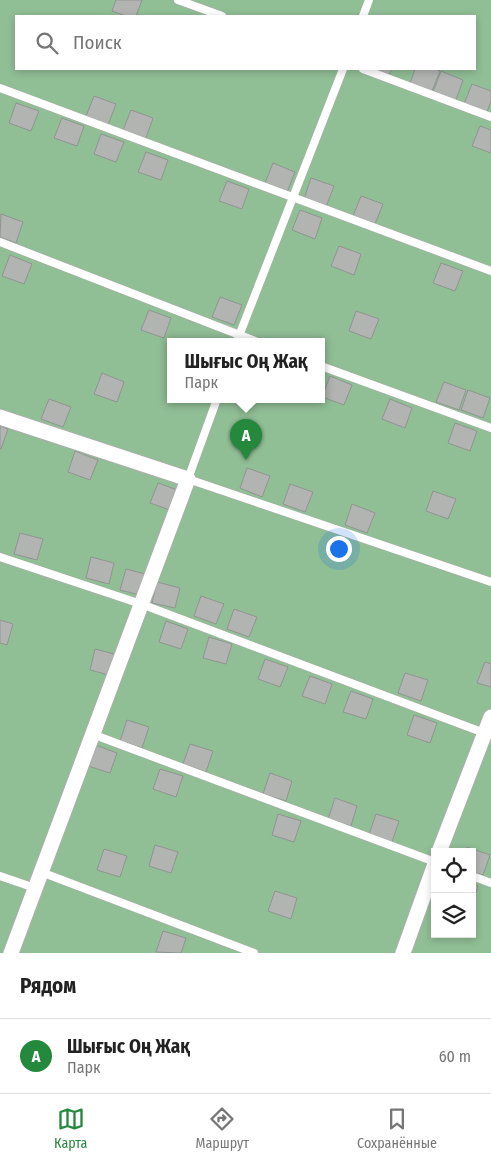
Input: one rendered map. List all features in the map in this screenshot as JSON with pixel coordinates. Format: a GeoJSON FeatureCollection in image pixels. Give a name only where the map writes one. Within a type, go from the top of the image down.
{"type":"FeatureCollection","features":[{"type":"Feature","properties":{"kind":"street"},"geometry":{"type":"LineString","coordinates":[[0,416],[188,479],[11,953]]}},
{"type":"Feature","properties":{"kind":"street"},"geometry":{"type":"LineString","coordinates":[[441,848],[488,734],[491,717]]}},
{"type":"Feature","properties":{"kind":"street"},"geometry":{"type":"LineString","coordinates":[[403,953],[431,874]]}},
{"type":"Feature","properties":{"kind":"lane"},"geometry":{"type":"LineString","coordinates":[[178,0],[219,15]]}},
{"type":"Feature","properties":{"kind":"lane"},"geometry":{"type":"LineString","coordinates":[[363,15],[369,0]]}},
{"type":"Feature","properties":{"kind":"lane"},"geometry":{"type":"LineString","coordinates":[[0,242],[238,338],[343,70]]}},
{"type":"Feature","properties":{"kind":"lane"},"geometry":{"type":"LineString","coordinates":[[366,70],[491,117]]}},
{"type":"Feature","properties":{"kind":"lane"},"geometry":{"type":"LineString","coordinates":[[0,88],[491,271]]}},
{"type":"Feature","properties":{"kind":"lane"},"geometry":{"type":"LineString","coordinates":[[325,367],[491,428]]}},
{"type":"Feature","properties":{"kind":"lane"},"geometry":{"type":"LineString","coordinates":[[216,403],[188,479],[491,582]]}},
{"type":"Feature","properties":{"kind":"lane"},"geometry":{"type":"LineString","coordinates":[[0,557],[141,604],[488,734]]}},
{"type":"Feature","properties":{"kind":"lane"},"geometry":{"type":"LineString","coordinates":[[92,734],[431,861]]}},
{"type":"Feature","properties":{"kind":"lane"},"geometry":{"type":"LineString","coordinates":[[41,872],[254,953]]}},
{"type":"Feature","properties":{"kind":"lane"},"geometry":{"type":"LineString","coordinates":[[0,876],[35,888]]}},
{"type":"Feature","properties":{"kind":"lane"},"geometry":{"type":"LineString","coordinates":[[476,877],[491,883]]}},
{"type":"Feature","properties":{"kind":"green space"},"geometry":{"type":"Polygon","coordinates":[[[0,0],[491,0],[491,953],[0,953],[0,0]]]}},
{"type":"Feature","properties":{"kind":"building"},"geometry":{"type":"Polygon","coordinates":[[[116,0],[142,0],[136,15],[123,15],[112,11],[116,0]]]}},
{"type":"Feature","properties":{"kind":"building"},"geometry":{"type":"Polygon","coordinates":[[[375,70],[392,70],[389,75],[375,70]]]}},
{"type":"Feature","properties":{"kind":"building"},"geometry":{"type":"Polygon","coordinates":[[[415,70],[440,71],[432,91],[410,83],[415,70]]]}},
{"type":"Feature","properties":{"kind":"building"},"geometry":{"type":"Polygon","coordinates":[[[441,71],[463,80],[456,100],[433,92],[441,71]]]}},
{"type":"Feature","properties":{"kind":"building"},"geometry":{"type":"Polygon","coordinates":[[[472,84],[491,91],[491,101],[487,112],[464,104],[472,84]]]}},
{"type":"Feature","properties":{"kind":"building"},"geometry":{"type":"Polygon","coordinates":[[[94,96],[116,104],[108,125],[86,116],[94,96]]]}},
{"type":"Feature","properties":{"kind":"building"},"geometry":{"type":"Polygon","coordinates":[[[16,103],[39,111],[31,131],[9,123],[16,103]]]}},
{"type":"Feature","properties":{"kind":"building"},"geometry":{"type":"Polygon","coordinates":[[[131,110],[153,118],[146,138],[123,130],[131,110]]]}},
{"type":"Feature","properties":{"kind":"building"},"geometry":{"type":"Polygon","coordinates":[[[62,118],[84,126],[77,146],[54,138],[62,118]]]}},
{"type":"Feature","properties":{"kind":"building"},"geometry":{"type":"Polygon","coordinates":[[[480,126],[491,130],[491,153],[472,146],[480,126]]]}},
{"type":"Feature","properties":{"kind":"building"},"geometry":{"type":"Polygon","coordinates":[[[101,134],[124,142],[116,162],[94,154],[101,134]]]}},
{"type":"Feature","properties":{"kind":"building"},"geometry":{"type":"Polygon","coordinates":[[[146,152],[168,160],[161,180],[138,172],[146,152]]]}},
{"type":"Feature","properties":{"kind":"building"},"geometry":{"type":"Polygon","coordinates":[[[273,163],[295,172],[287,192],[265,183],[273,163]]]}},
{"type":"Feature","properties":{"kind":"building"},"geometry":{"type":"Polygon","coordinates":[[[311,178],[334,186],[326,207],[304,199],[311,178]]]}},
{"type":"Feature","properties":{"kind":"building"},"geometry":{"type":"Polygon","coordinates":[[[227,181],[249,189],[242,209],[219,201],[227,181]]]}},
{"type":"Feature","properties":{"kind":"building"},"geometry":{"type":"Polygon","coordinates":[[[361,196],[383,204],[375,224],[353,216],[361,196]]]}},
{"type":"Feature","properties":{"kind":"building"},"geometry":{"type":"Polygon","coordinates":[[[300,210],[322,218],[315,239],[292,230],[300,210]]]}},
{"type":"Feature","properties":{"kind":"building"},"geometry":{"type":"Polygon","coordinates":[[[1,214],[23,222],[16,243],[0,237],[1,214]]]}},
{"type":"Feature","properties":{"kind":"building"},"geometry":{"type":"Polygon","coordinates":[[[339,246],[361,254],[354,275],[331,266],[339,246]]]}},
{"type":"Feature","properties":{"kind":"building"},"geometry":{"type":"Polygon","coordinates":[[[10,255],[32,264],[24,284],[2,276],[10,255]]]}},
{"type":"Feature","properties":{"kind":"building"},"geometry":{"type":"Polygon","coordinates":[[[441,263],[463,271],[455,291],[433,283],[441,263]]]}},
{"type":"Feature","properties":{"kind":"building"},"geometry":{"type":"Polygon","coordinates":[[[220,297],[242,305],[234,325],[212,317],[220,297]]]}},
{"type":"Feature","properties":{"kind":"building"},"geometry":{"type":"Polygon","coordinates":[[[149,310],[171,318],[164,338],[141,330],[149,310]]]}},
{"type":"Feature","properties":{"kind":"building"},"geometry":{"type":"Polygon","coordinates":[[[356,311],[379,319],[371,339],[349,331],[356,311]]]}},
{"type":"Feature","properties":{"kind":"building"},"geometry":{"type":"Polygon","coordinates":[[[102,373],[124,382],[117,402],[94,394],[102,373]]]}},
{"type":"Feature","properties":{"kind":"building"},"geometry":{"type":"Polygon","coordinates":[[[330,376],[352,385],[344,405],[325,398],[325,389],[330,376]]]}},
{"type":"Feature","properties":{"kind":"building"},"geometry":{"type":"Polygon","coordinates":[[[444,382],[466,390],[459,410],[436,402],[444,382]]]}},
{"type":"Feature","properties":{"kind":"building"},"geometry":{"type":"Polygon","coordinates":[[[468,390],[490,398],[483,418],[461,410],[468,390]]]}},
{"type":"Feature","properties":{"kind":"building"},"geometry":{"type":"Polygon","coordinates":[[[49,399],[71,407],[63,427],[41,419],[49,399]]]}},
{"type":"Feature","properties":{"kind":"building"},"geometry":{"type":"Polygon","coordinates":[[[390,399],[412,408],[405,428],[382,419],[390,399]]]}},
{"type":"Feature","properties":{"kind":"building"},"geometry":{"type":"Polygon","coordinates":[[[455,423],[477,431],[470,451],[448,443],[455,423]]]}},
{"type":"Feature","properties":{"kind":"building"},"geometry":{"type":"Polygon","coordinates":[[[0,426],[8,429],[1,449],[0,449],[0,426]]]}},
{"type":"Feature","properties":{"kind":"building"},"geometry":{"type":"Polygon","coordinates":[[[75,451],[98,460],[90,480],[68,472],[75,451]]]}},
{"type":"Feature","properties":{"kind":"building"},"geometry":{"type":"Polygon","coordinates":[[[247,468],[270,476],[262,497],[240,488],[247,468]]]}},
{"type":"Feature","properties":{"kind":"building"},"geometry":{"type":"Polygon","coordinates":[[[158,483],[180,491],[173,511],[150,503],[158,483]]]}},
{"type":"Feature","properties":{"kind":"building"},"geometry":{"type":"Polygon","coordinates":[[[290,484],[313,492],[305,512],[283,504],[290,484]]]}},
{"type":"Feature","properties":{"kind":"building"},"geometry":{"type":"Polygon","coordinates":[[[433,491],[456,499],[448,519],[426,511],[433,491]]]}},
{"type":"Feature","properties":{"kind":"building"},"geometry":{"type":"Polygon","coordinates":[[[352,504],[375,513],[367,533],[345,525],[352,504]]]}},
{"type":"Feature","properties":{"kind":"building"},"geometry":{"type":"Polygon","coordinates":[[[20,533],[43,539],[37,560],[14,554],[20,533]]]}},
{"type":"Feature","properties":{"kind":"building"},"geometry":{"type":"Polygon","coordinates":[[[91,557],[114,563],[109,584],[86,578],[91,557]]]}},
{"type":"Feature","properties":{"kind":"building"},"geometry":{"type":"Polygon","coordinates":[[[126,569],[149,575],[144,596],[120,590],[126,569]]]}},
{"type":"Feature","properties":{"kind":"building"},"geometry":{"type":"Polygon","coordinates":[[[157,582],[180,588],[175,608],[152,603],[157,582]]]}},
{"type":"Feature","properties":{"kind":"building"},"geometry":{"type":"Polygon","coordinates":[[[201,596],[224,604],[216,624],[194,616],[201,596]]]}},
{"type":"Feature","properties":{"kind":"building"},"geometry":{"type":"Polygon","coordinates":[[[234,609],[257,617],[249,637],[227,629],[234,609]]]}},
{"type":"Feature","properties":{"kind":"building"},"geometry":{"type":"Polygon","coordinates":[[[0,620],[13,624],[7,645],[0,643],[0,620]]]}},
{"type":"Feature","properties":{"kind":"building"},"geometry":{"type":"Polygon","coordinates":[[[166,621],[188,629],[181,649],[159,642],[166,621]]]}},
{"type":"Feature","properties":{"kind":"building"},"geometry":{"type":"Polygon","coordinates":[[[209,637],[232,644],[226,664],[203,658],[209,637]]]}},
{"type":"Feature","properties":{"kind":"building"},"geometry":{"type":"Polygon","coordinates":[[[95,649],[118,655],[113,676],[90,670],[95,649]]]}},
{"type":"Feature","properties":{"kind":"building"},"geometry":{"type":"Polygon","coordinates":[[[265,659],[288,667],[280,687],[258,679],[265,659]]]}},
{"type":"Feature","properties":{"kind":"building"},"geometry":{"type":"Polygon","coordinates":[[[485,662],[491,664],[491,687],[477,683],[485,662]]]}},
{"type":"Feature","properties":{"kind":"building"},"geometry":{"type":"Polygon","coordinates":[[[405,673],[428,680],[421,701],[398,693],[405,673]]]}},
{"type":"Feature","properties":{"kind":"building"},"geometry":{"type":"Polygon","coordinates":[[[310,676],[332,684],[325,704],[302,696],[310,676]]]}},
{"type":"Feature","properties":{"kind":"building"},"geometry":{"type":"Polygon","coordinates":[[[351,691],[373,699],[366,719],[343,712],[351,691]]]}},
{"type":"Feature","properties":{"kind":"building"},"geometry":{"type":"Polygon","coordinates":[[[414,715],[437,723],[430,743],[407,735],[414,715]]]}},
{"type":"Feature","properties":{"kind":"building"},"geometry":{"type":"Polygon","coordinates":[[[127,720],[149,727],[142,748],[120,741],[127,720]]]}},
{"type":"Feature","properties":{"kind":"building"},"geometry":{"type":"Polygon","coordinates":[[[190,744],[213,751],[206,772],[183,764],[190,744]]]}},
{"type":"Feature","properties":{"kind":"building"},"geometry":{"type":"Polygon","coordinates":[[[95,745],[117,753],[110,773],[88,766],[95,745]]]}},
{"type":"Feature","properties":{"kind":"building"},"geometry":{"type":"Polygon","coordinates":[[[160,769],[183,776],[176,797],[153,789],[160,769]]]}},
{"type":"Feature","properties":{"kind":"building"},"geometry":{"type":"Polygon","coordinates":[[[270,773],[292,781],[286,801],[263,794],[270,773]]]}},
{"type":"Feature","properties":{"kind":"building"},"geometry":{"type":"Polygon","coordinates":[[[335,798],[357,806],[351,826],[328,819],[335,798]]]}},
{"type":"Feature","properties":{"kind":"building"},"geometry":{"type":"Polygon","coordinates":[[[278,814],[301,821],[294,842],[272,835],[278,814]]]}},
{"type":"Feature","properties":{"kind":"building"},"geometry":{"type":"Polygon","coordinates":[[[376,814],[399,821],[392,842],[369,834],[376,814]]]}},
{"type":"Feature","properties":{"kind":"building"},"geometry":{"type":"Polygon","coordinates":[[[155,845],[178,852],[171,873],[149,866],[155,845]]]}},
{"type":"Feature","properties":{"kind":"building"},"geometry":{"type":"Polygon","coordinates":[[[104,849],[127,856],[120,877],[97,870],[104,849]]]}},
{"type":"Feature","properties":{"kind":"building"},"geometry":{"type":"Polygon","coordinates":[[[476,850],[490,855],[483,875],[476,873],[476,850]]]}},
{"type":"Feature","properties":{"kind":"building"},"geometry":{"type":"Polygon","coordinates":[[[275,891],[297,898],[291,919],[268,911],[275,891]]]}},
{"type":"Feature","properties":{"kind":"building"},"geometry":{"type":"Polygon","coordinates":[[[163,931],[186,938],[181,953],[156,952],[163,931]]]}},
{"type":"Feature","properties":{"kind":"place","name":"Шығыс Оң Жақ"},"geometry":{"type":"Point","coordinates":[246,460]}}]}
